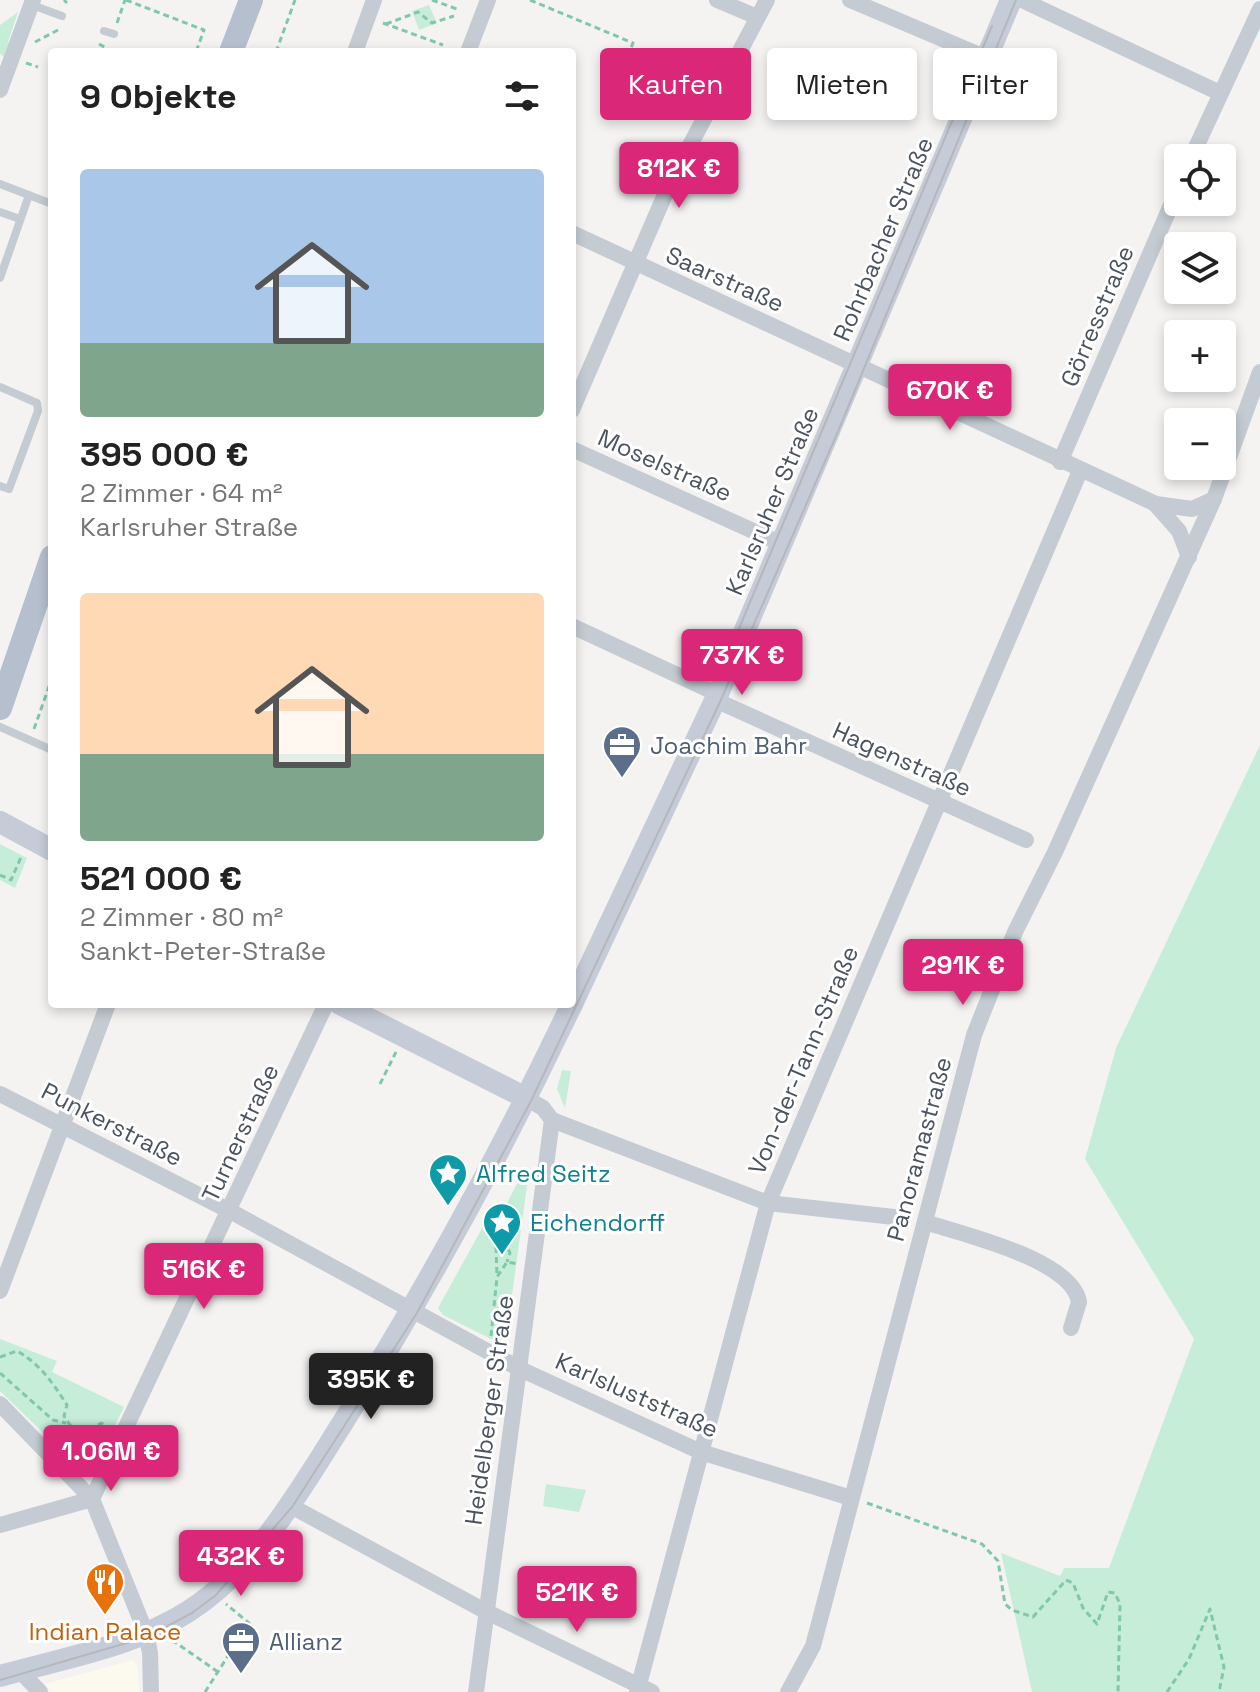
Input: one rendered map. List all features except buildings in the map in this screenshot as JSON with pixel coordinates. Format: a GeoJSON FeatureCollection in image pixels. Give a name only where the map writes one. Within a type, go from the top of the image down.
{"type":"FeatureCollection","features":[{"type":"Feature","properties":{"kind":"main road"},"geometry":{"type":"LineString","coordinates":[[233,48],[251,0]]}},
{"type":"Feature","properties":{"kind":"main road","name":"Rohrbacher Straße"},"geometry":{"type":"LineString","coordinates":[[991,48],[1011,0]]}},
{"type":"Feature","properties":{"kind":"main road","name":"Rohrbacher Straße"},"geometry":{"type":"LineString","coordinates":[[858,366],[961,120]]}},
{"type":"Feature","properties":{"kind":"main road","name":"Karlsruher Straße"},"geometry":{"type":"LineString","coordinates":[[576,996],[717,697],[858,366]]}},
{"type":"Feature","properties":{"kind":"main road"},"geometry":{"type":"LineString","coordinates":[[0,708],[48,569]]}},
{"type":"Feature","properties":{"kind":"main road"},"geometry":{"type":"LineString","coordinates":[[0,822],[48,848]]}},
{"type":"Feature","properties":{"kind":"main road"},"geometry":{"type":"LineString","coordinates":[[348,1008],[526,1098]]}},
{"type":"Feature","properties":{"kind":"main road","name":"Karlsruher Straße"},"geometry":{"type":"LineString","coordinates":[[9,1673],[155,1629],[213,1593],[289,1505],[413,1311],[471,1205],[570,1008]]}},
{"type":"Feature","properties":{"kind":"street"},"geometry":{"type":"LineString","coordinates":[[356,48],[374,0]]}},
{"type":"Feature","properties":{"kind":"street"},"geometry":{"type":"LineString","coordinates":[[470,48],[488,0]]}},
{"type":"Feature","properties":{"kind":"street"},"geometry":{"type":"LineString","coordinates":[[717,0],[757,17]]}},
{"type":"Feature","properties":{"kind":"street"},"geometry":{"type":"LineString","coordinates":[[576,400],[633,263],[767,0]]}},
{"type":"Feature","properties":{"kind":"street"},"geometry":{"type":"LineString","coordinates":[[850,0],[963,48]]}},
{"type":"Feature","properties":{"kind":"street"},"geometry":{"type":"LineString","coordinates":[[1022,0],[1220,93]]}},
{"type":"Feature","properties":{"kind":"street"},"geometry":{"type":"LineString","coordinates":[[0,90],[32,2]]}},
{"type":"Feature","properties":{"kind":"street"},"geometry":{"type":"LineString","coordinates":[[1197,144],[1260,9]]}},
{"type":"Feature","properties":{"kind":"street","name":"Görresstraße"},"geometry":{"type":"LineString","coordinates":[[1060,462],[1166,216]]}},
{"type":"Feature","properties":{"kind":"street","name":"Saarstraße"},"geometry":{"type":"LineString","coordinates":[[576,235],[1156,504]]}},
{"type":"Feature","properties":{"kind":"street","name":"Panoramastraße"},"geometry":{"type":"LineString","coordinates":[[794,1692],[813,1646],[958,1090],[991,989],[1189,557],[1214,499],[1260,372]]}},
{"type":"Feature","properties":{"kind":"street","name":"Moselstraße"},"geometry":{"type":"LineString","coordinates":[[576,451],[782,544]]}},
{"type":"Feature","properties":{"kind":"street","name":"Von-der-Tann-Straße"},"geometry":{"type":"LineString","coordinates":[[643,1690],[701,1452],[768,1203],[1080,471]]}},
{"type":"Feature","properties":{"kind":"street"},"geometry":{"type":"LineString","coordinates":[[1156,504],[1192,509],[1214,499]]}},
{"type":"Feature","properties":{"kind":"street"},"geometry":{"type":"LineString","coordinates":[[1156,504],[1179,531],[1189,557]]}},
{"type":"Feature","properties":{"kind":"street","name":"Hagenstraße"},"geometry":{"type":"LineString","coordinates":[[576,628],[939,802],[1026,840]]}},
{"type":"Feature","properties":{"kind":"street"},"geometry":{"type":"LineString","coordinates":[[0,1291],[107,1008]]}},
{"type":"Feature","properties":{"kind":"street","name":"Turnerstraße"},"geometry":{"type":"LineString","coordinates":[[92,1499],[324,1008]]}},
{"type":"Feature","properties":{"kind":"street","name":"Punkerstraße"},"geometry":{"type":"LineString","coordinates":[[0,1094],[230,1211],[413,1311]]}},
{"type":"Feature","properties":{"kind":"street"},"geometry":{"type":"LineString","coordinates":[[526,1098],[543,1108],[552,1120],[768,1203],[903,1218]]}},
{"type":"Feature","properties":{"kind":"street","name":"Heidelberger Straße"},"geometry":{"type":"LineString","coordinates":[[476,1692],[552,1120]]}},
{"type":"Feature","properties":{"kind":"street"},"geometry":{"type":"LineString","coordinates":[[925,1222],[1007,1248],[1058,1273],[1078,1295],[1078,1308],[1071,1328]]}},
{"type":"Feature","properties":{"kind":"street","name":"Karlsluststraße"},"geometry":{"type":"LineString","coordinates":[[413,1311],[520,1369],[701,1452],[851,1498]]}},
{"type":"Feature","properties":{"kind":"street"},"geometry":{"type":"LineString","coordinates":[[0,1404],[92,1499],[155,1629],[151,1692]]}},
{"type":"Feature","properties":{"kind":"street"},"geometry":{"type":"LineString","coordinates":[[0,1525],[92,1499]]}},
{"type":"Feature","properties":{"kind":"street"},"geometry":{"type":"LineString","coordinates":[[289,1505],[485,1611],[643,1690]]}},
{"type":"Feature","properties":{"kind":"street"},"geometry":{"type":"LineString","coordinates":[[9,1673],[40,1692]]}},
{"type":"Feature","properties":{"kind":"lane"},"geometry":{"type":"LineString","coordinates":[[32,2],[62,16]]}},
{"type":"Feature","properties":{"kind":"lane"},"geometry":{"type":"LineString","coordinates":[[104,31],[114,34]]}},
{"type":"Feature","properties":{"kind":"lane"},"geometry":{"type":"LineString","coordinates":[[0,184],[48,202]]}},
{"type":"Feature","properties":{"kind":"lane"},"geometry":{"type":"LineString","coordinates":[[0,278],[29,195]]}},
{"type":"Feature","properties":{"kind":"lane"},"geometry":{"type":"LineString","coordinates":[[0,212],[20,219]]}},
{"type":"Feature","properties":{"kind":"lane"},"geometry":{"type":"LineString","coordinates":[[0,387],[31,398],[37,403],[38,411],[9,489],[0,486]]}},
{"type":"Feature","properties":{"kind":"lane"},"geometry":{"type":"LineString","coordinates":[[0,727],[48,748]]}},
{"type":"Feature","properties":{"kind":"path"},"geometry":{"type":"LineString","coordinates":[[118,22],[126,0],[204,30],[197,48]]}},
{"type":"Feature","properties":{"kind":"path"},"geometry":{"type":"LineString","coordinates":[[277,48],[295,0]]}},
{"type":"Feature","properties":{"kind":"path"},"geometry":{"type":"LineString","coordinates":[[432,0],[457,9]]}},
{"type":"Feature","properties":{"kind":"path"},"geometry":{"type":"LineString","coordinates":[[530,0],[633,43],[631,48]]}},
{"type":"Feature","properties":{"kind":"path"},"geometry":{"type":"LineString","coordinates":[[386,24],[418,12],[432,23],[454,16]]}},
{"type":"Feature","properties":{"kind":"path"},"geometry":{"type":"LineString","coordinates":[[368,17],[443,45]]}},
{"type":"Feature","properties":{"kind":"path"},"geometry":{"type":"LineString","coordinates":[[31,46],[47,32],[58,30]]}},
{"type":"Feature","properties":{"kind":"path"},"geometry":{"type":"LineString","coordinates":[[99,44],[106,48]]}},
{"type":"Feature","properties":{"kind":"path"},"geometry":{"type":"LineString","coordinates":[[22,61],[25,54]]}},
{"type":"Feature","properties":{"kind":"path"},"geometry":{"type":"LineString","coordinates":[[30,740],[48,689]]}},
{"type":"Feature","properties":{"kind":"path"},"geometry":{"type":"LineString","coordinates":[[0,875],[11,880],[24,851]]}},
{"type":"Feature","properties":{"kind":"path"},"geometry":{"type":"LineString","coordinates":[[380,1084],[398,1048]]}},
{"type":"Feature","properties":{"kind":"path"},"geometry":{"type":"LineString","coordinates":[[471,1205],[494,1222],[497,1277],[489,1351]]}},
{"type":"Feature","properties":{"kind":"path"},"geometry":{"type":"LineString","coordinates":[[496,1247],[508,1249],[507,1262],[497,1277]]}},
{"type":"Feature","properties":{"kind":"path"},"geometry":{"type":"LineString","coordinates":[[507,1262],[533,1266]]}},
{"type":"Feature","properties":{"kind":"path"},"geometry":{"type":"LineString","coordinates":[[0,1357],[17,1351],[31,1359],[50,1379],[67,1405],[67,1423]]}},
{"type":"Feature","properties":{"kind":"path"},"geometry":{"type":"LineString","coordinates":[[0,1373],[53,1420],[67,1423],[84,1435],[101,1423],[124,1433]]}},
{"type":"Feature","properties":{"kind":"path"},"geometry":{"type":"LineString","coordinates":[[870,1504],[969,1538],[989,1549],[998,1561],[1001,1597],[1012,1610],[1023,1615],[1033,1617],[1040,1612],[1066,1580],[1073,1583],[1083,1608],[1097,1624],[1108,1592],[1115,1593],[1120,1604],[1118,1692]]}},
{"type":"Feature","properties":{"kind":"path"},"geometry":{"type":"LineString","coordinates":[[205,1692],[249,1623],[213,1593]]}},
{"type":"Feature","properties":{"kind":"path"},"geometry":{"type":"LineString","coordinates":[[1167,1692],[1189,1659],[1210,1609],[1224,1667],[1219,1692]]}},
{"type":"Feature","properties":{"kind":"path"},"geometry":{"type":"LineString","coordinates":[[155,1629],[218,1672]]}},
{"type":"Feature","properties":{"kind":"shaded area"},"geometry":{"type":"Polygon","coordinates":[[[133,1660],[138,1667],[139,1692],[52,1692],[45,1684],[133,1660]]]}},
{"type":"Feature","properties":{"kind":"green space"},"geometry":{"type":"Polygon","coordinates":[[[429,5],[437,23],[419,30],[412,11],[429,5]]]}},
{"type":"Feature","properties":{"kind":"green space"},"geometry":{"type":"Polygon","coordinates":[[[18,12],[8,42],[15,43],[9,60],[0,54],[0,25],[18,12]]]}},
{"type":"Feature","properties":{"kind":"green space"},"geometry":{"type":"Polygon","coordinates":[[[1260,745],[1260,1692],[1032,1692],[1001,1553],[1060,1576],[1064,1568],[1109,1568],[1194,1339],[1085,1159],[1116,1048],[1260,745]]]}},
{"type":"Feature","properties":{"kind":"green space"},"geometry":{"type":"Polygon","coordinates":[[[0,844],[27,858],[15,888],[0,880],[0,844]]]}},
{"type":"Feature","properties":{"kind":"green space"},"geometry":{"type":"Polygon","coordinates":[[[562,1070],[571,1071],[565,1108],[557,1089],[562,1070]]]}},
{"type":"Feature","properties":{"kind":"green space"},"geometry":{"type":"Polygon","coordinates":[[[525,1168],[529,1171],[505,1346],[443,1315],[438,1308],[496,1203],[505,1207],[525,1168]]]}},
{"type":"Feature","properties":{"kind":"green space"},"geometry":{"type":"Polygon","coordinates":[[[0,1339],[57,1361],[52,1372],[124,1407],[95,1465],[81,1469],[0,1391],[0,1339]]]}},
{"type":"Feature","properties":{"kind":"green space"},"geometry":{"type":"Polygon","coordinates":[[[546,1484],[586,1490],[579,1512],[543,1506],[546,1484]]]}},
{"type":"Feature","properties":{"kind":"tram line"},"geometry":{"type":"LineString","coordinates":[[576,1006],[720,702],[839,429],[1016,0]]}},
{"type":"Feature","properties":{"kind":"tram line"},"geometry":{"type":"LineString","coordinates":[[735,638],[992,26]]}},
{"type":"Feature","properties":{"kind":"tram line"},"geometry":{"type":"LineString","coordinates":[[0,1680],[147,1637],[192,1613],[216,1595],[292,1507],[417,1313],[531,1101],[575,1008]]}},
{"type":"Feature","properties":{"kind":"place","name":"Joachim Bahr"},"geometry":{"type":"Point","coordinates":[622,779]}},
{"type":"Feature","properties":{"kind":"place","name":"Alfred Seitz"},"geometry":{"type":"Point","coordinates":[448,1207]}},
{"type":"Feature","properties":{"kind":"place","name":"Eichendorff"},"geometry":{"type":"Point","coordinates":[502,1256]}},
{"type":"Feature","properties":{"kind":"place","name":"Indian Palace"},"geometry":{"type":"Point","coordinates":[105,1616]}},
{"type":"Feature","properties":{"kind":"place","name":"Allianz"},"geometry":{"type":"Point","coordinates":[241,1675]}}]}
